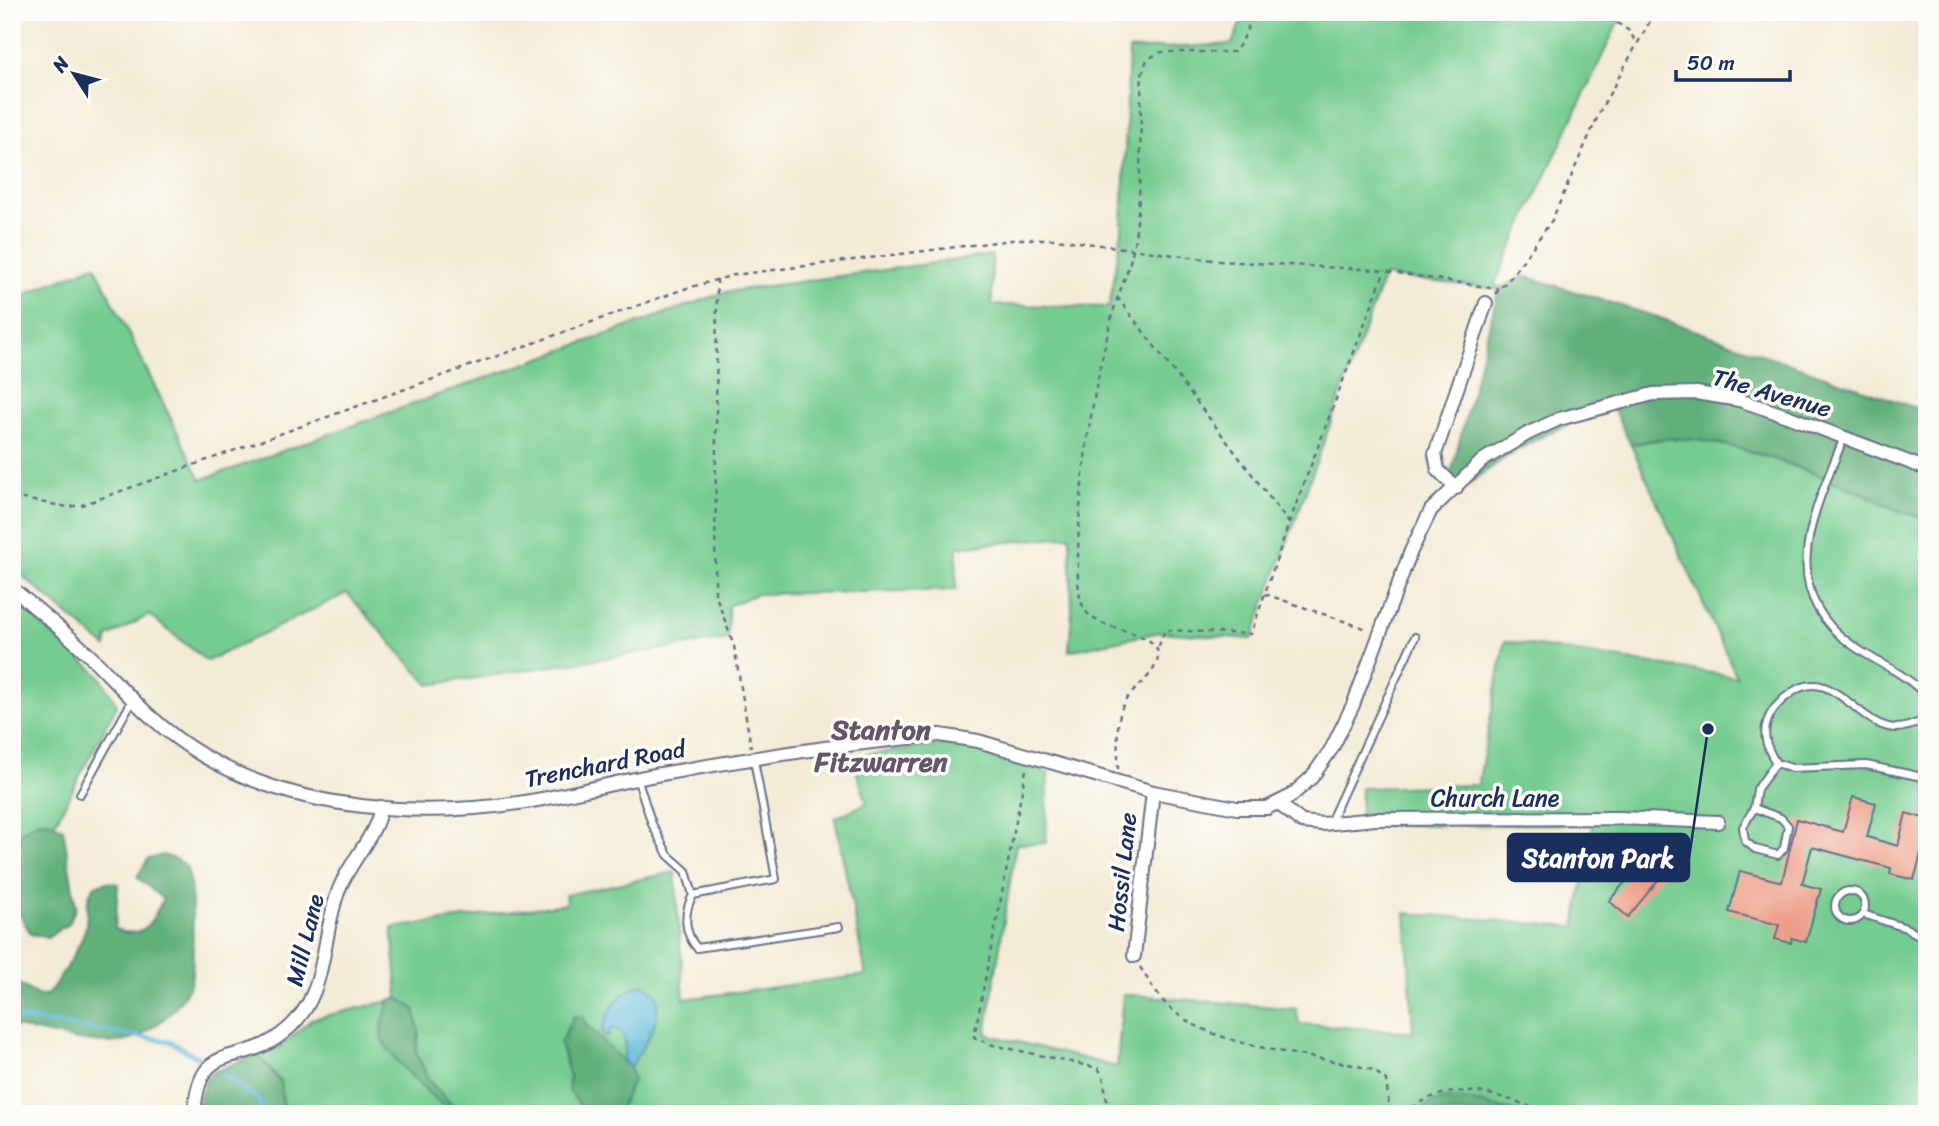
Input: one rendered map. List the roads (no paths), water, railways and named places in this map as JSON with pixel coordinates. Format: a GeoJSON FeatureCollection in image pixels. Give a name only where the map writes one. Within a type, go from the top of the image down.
{"type":"FeatureCollection","features":[{"type":"Feature","properties":{"kind":"street"},"geometry":{"type":"LineString","coordinates":[[1456,488],[1438,470],[1435,454],[1486,303]]}},
{"type":"Feature","properties":{"kind":"street","name":"The Avenue"},"geometry":{"type":"LineString","coordinates":[[1273,806],[1312,777],[1332,748],[1353,705],[1411,551],[1432,510],[1483,460],[1528,433],[1559,419],[1653,394],[1696,393],[1739,400],[1927,469]]}},
{"type":"Feature","properties":{"kind":"street","name":"Trenchard Road"},"geometry":{"type":"LineString","coordinates":[[12,588],[89,655],[132,701],[187,746],[246,777],[326,799],[381,807],[430,810],[485,807],[535,800],[637,778],[940,735],[978,741],[1153,792],[1237,808],[1273,806]]}},
{"type":"Feature","properties":{"kind":"street","name":"Hossil Lane"},"geometry":{"type":"LineString","coordinates":[[1134,957],[1153,792]]}},
{"type":"Feature","properties":{"kind":"street","name":"Church Lane"},"geometry":{"type":"LineString","coordinates":[[1273,806],[1302,822],[1619,818],[1718,822]]}},
{"type":"Feature","properties":{"kind":"street","name":"Mill Lane"},"geometry":{"type":"LineString","coordinates":[[194,1114],[198,1079],[212,1063],[266,1044],[282,1034],[307,1009],[319,982],[339,890],[375,827],[381,807]]}},
{"type":"Feature","properties":{"kind":"lane"},"geometry":{"type":"LineString","coordinates":[[1844,438],[1809,535],[1805,555],[1809,588],[1823,615],[1843,638],[1904,674],[1927,696]]}},
{"type":"Feature","properties":{"kind":"lane"},"geometry":{"type":"LineString","coordinates":[[1330,823],[1415,637]]}},
{"type":"Feature","properties":{"kind":"lane"},"geometry":{"type":"LineString","coordinates":[[1927,719],[1895,728],[1870,719],[1839,692],[1822,686],[1799,687],[1779,702],[1767,722],[1766,747],[1776,763],[1792,768],[1866,765],[1927,778]]}},
{"type":"Feature","properties":{"kind":"lane"},"geometry":{"type":"LineString","coordinates":[[80,794],[132,701]]}},
{"type":"Feature","properties":{"kind":"lane"},"geometry":{"type":"LineString","coordinates":[[693,895],[776,879],[754,760]]}},
{"type":"Feature","properties":{"kind":"lane"},"geometry":{"type":"LineString","coordinates":[[1754,808],[1781,818],[1788,826],[1784,848],[1777,855],[1755,849],[1745,841],[1743,827],[1754,808],[1757,789],[1776,763]]}},
{"type":"Feature","properties":{"kind":"lane"},"geometry":{"type":"LineString","coordinates":[[637,778],[652,824],[668,855],[686,871],[693,895],[686,916],[689,938],[697,948],[839,927]]}},
{"type":"Feature","properties":{"kind":"lane"},"geometry":{"type":"LineString","coordinates":[[1863,914],[1865,902],[1854,891],[1840,893],[1834,907],[1842,919],[1850,922],[1863,914],[1906,928],[1927,940]]}},
{"type":"Feature","properties":{"kind":"water"},"geometry":{"type":"Polygon","coordinates":[[[644,984],[657,995],[657,1016],[651,1033],[630,1068],[623,1060],[625,1045],[621,1032],[612,1028],[607,1037],[602,1033],[616,1002],[629,990],[644,984]]]}},
{"type":"Feature","properties":{"kind":"waterway"},"geometry":{"type":"LineString","coordinates":[[12,1017],[169,1041],[199,1058]]}},
{"type":"Feature","properties":{"kind":"waterway"},"geometry":{"type":"LineString","coordinates":[[220,1073],[256,1098],[265,1114]]}},
{"type":"Feature","properties":{"kind":"place","name":"Stanton Park"},"geometry":{"type":"Point","coordinates":[1708,729]}},
{"type":"Feature","properties":{"kind":"district","name":"Stanton Fitzwarren"},"geometry":{"type":"Point","coordinates":[881,745]}}]}
